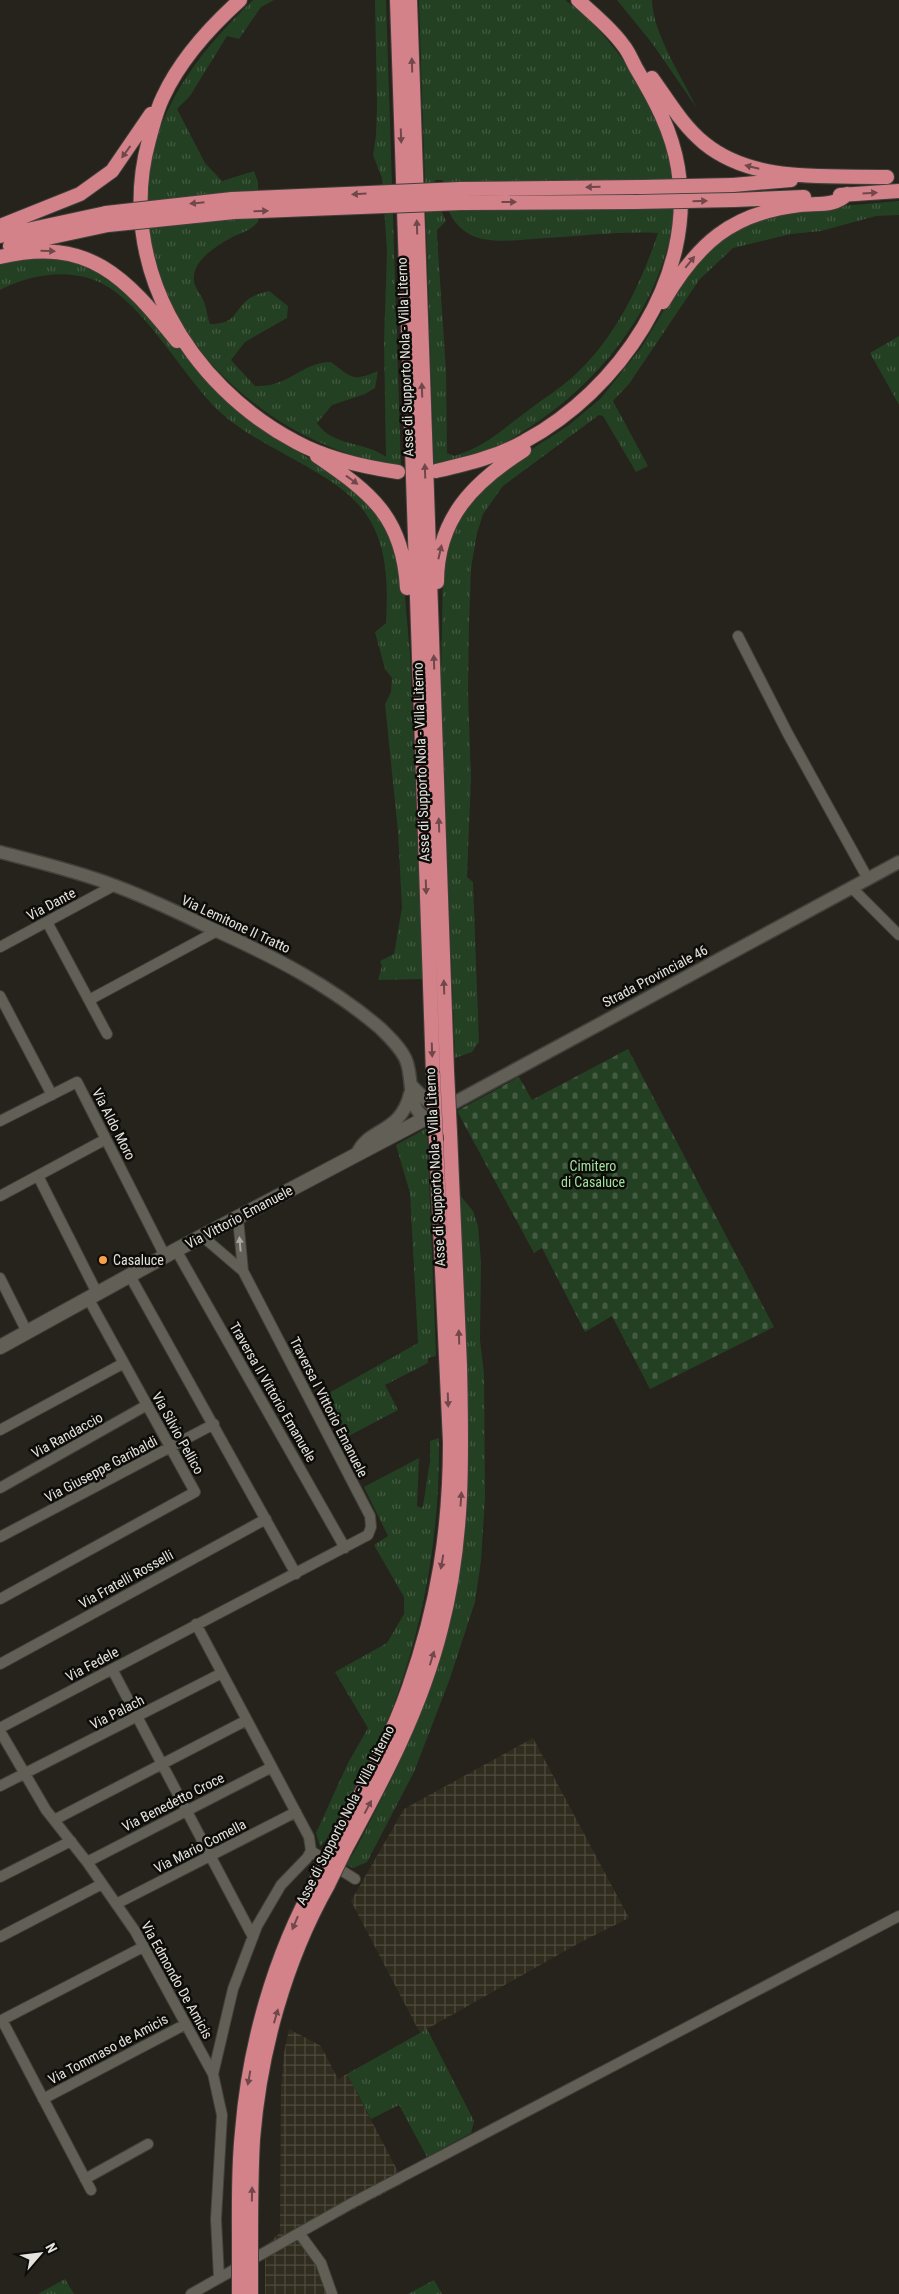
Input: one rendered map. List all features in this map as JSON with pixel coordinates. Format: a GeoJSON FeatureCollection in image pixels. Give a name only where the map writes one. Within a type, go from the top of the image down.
{"type":"FeatureCollection","features":[{"type":"Feature","properties":{"kind":"highway"},"geometry":{"type":"LineString","coordinates":[[0,226],[80,194],[112,171],[182,64],[209,30],[240,0]]}},
{"type":"Feature","properties":{"kind":"highway","name":"Asse di Supporto Nola - Villa Literno"},"geometry":{"type":"LineString","coordinates":[[239,2294],[253,2140],[268,2043],[293,1960],[314,1910],[322,1882],[384,1749],[409,1689],[427,1629],[446,1541],[450,1491],[450,1442],[433,1076],[417,640],[397,0]]}},
{"type":"Feature","properties":{"kind":"highway","name":"Asse di Supporto Nola - Villa Literno"},"geometry":{"type":"LineString","coordinates":[[339,1847],[398,1751],[422,1692],[441,1630],[458,1534],[462,1469],[457,1270],[446,1071],[432,617],[427,544],[410,0]]}},
{"type":"Feature","properties":{"kind":"highway"},"geometry":{"type":"LineString","coordinates":[[578,0],[639,60],[683,122],[704,143],[722,156],[747,167],[786,174],[893,177]]}},
{"type":"Feature","properties":{"kind":"highway"},"geometry":{"type":"LineString","coordinates":[[623,45],[666,121],[678,169],[680,210],[674,254],[660,293],[642,330]]}},
{"type":"Feature","properties":{"kind":"highway"},"geometry":{"type":"LineString","coordinates":[[162,97],[141,171],[139,202],[141,233],[147,263],[154,284],[171,318],[194,356]]}},
{"type":"Feature","properties":{"kind":"highway"},"geometry":{"type":"LineString","coordinates":[[0,236],[107,219],[460,196],[830,178],[893,177]]}},
{"type":"Feature","properties":{"kind":"highway"},"geometry":{"type":"LineString","coordinates":[[460,196],[634,202],[734,200],[899,191]]}},
{"type":"Feature","properties":{"kind":"highway"},"geometry":{"type":"LineString","coordinates":[[432,617],[437,600],[437,566],[442,544],[457,509],[476,485],[503,463],[535,443],[605,380],[642,330],[654,318],[688,263],[714,236],[745,218],[776,208],[834,203],[847,194]]}},
{"type":"Feature","properties":{"kind":"highway"},"geometry":{"type":"LineString","coordinates":[[0,248],[107,219]]}},
{"type":"Feature","properties":{"kind":"highway"},"geometry":{"type":"LineString","coordinates":[[0,257],[26,251],[58,251],[93,262],[119,277],[134,290],[178,343],[194,356],[231,397],[261,420],[368,492],[388,518],[403,557],[409,613],[417,640]]}},
{"type":"Feature","properties":{"kind":"highway"},"geometry":{"type":"LineString","coordinates":[[436,471],[506,451],[559,421]]}},
{"type":"Feature","properties":{"kind":"highway"},"geometry":{"type":"LineString","coordinates":[[297,443],[344,460],[376,469],[398,472]]}},
{"type":"Feature","properties":{"kind":"highway","name":"Asse di Supporto Nola - Villa Literno"},"geometry":{"type":"LineString","coordinates":[[245,2242],[252,2294]]}},
{"type":"Feature","properties":{"kind":"main road","name":"Via Vittorio Emanuele"},"geometry":{"type":"LineString","coordinates":[[0,1347],[202,1236],[426,1118]]}},
{"type":"Feature","properties":{"kind":"street"},"geometry":{"type":"LineString","coordinates":[[738,636],[788,734],[868,879]]}},
{"type":"Feature","properties":{"kind":"street","name":"Via Lemitone II Tratto"},"geometry":{"type":"LineString","coordinates":[[0,852],[115,885],[217,931],[307,975],[351,1005],[401,1050],[410,1073],[412,1086],[424,1105],[426,1118]]}},
{"type":"Feature","properties":{"kind":"street","name":"Strada Provinciale 46"},"geometry":{"type":"LineString","coordinates":[[426,1118],[899,862]]}},
{"type":"Feature","properties":{"kind":"street","name":"Via Dante"},"geometry":{"type":"LineString","coordinates":[[0,947],[115,885]]}},
{"type":"Feature","properties":{"kind":"street"},"geometry":{"type":"LineString","coordinates":[[852,888],[899,936]]}},
{"type":"Feature","properties":{"kind":"street"},"geometry":{"type":"LineString","coordinates":[[47,922],[107,1034]]}},
{"type":"Feature","properties":{"kind":"street"},"geometry":{"type":"LineString","coordinates":[[89,1000],[217,931]]}},
{"type":"Feature","properties":{"kind":"street"},"geometry":{"type":"LineString","coordinates":[[0,996],[52,1094]]}},
{"type":"Feature","properties":{"kind":"street","name":"Via Aldo Moro"},"geometry":{"type":"LineString","coordinates":[[0,1121],[76,1082],[171,1253]]}},
{"type":"Feature","properties":{"kind":"street"},"geometry":{"type":"LineString","coordinates":[[412,1086],[429,1103],[458,1100]]}},
{"type":"Feature","properties":{"kind":"street"},"geometry":{"type":"LineString","coordinates":[[357,1154],[368,1140],[398,1120],[407,1106],[412,1086]]}},
{"type":"Feature","properties":{"kind":"street"},"geometry":{"type":"LineString","coordinates":[[0,1196],[106,1139]]}},
{"type":"Feature","properties":{"kind":"street","name":"Via Silvio Pellico"},"geometry":{"type":"LineString","coordinates":[[0,1598],[195,1492],[124,1363],[38,1176]]}},
{"type":"Feature","properties":{"kind":"street","name":"Traversa I Vittorio Emanuele"},"geometry":{"type":"LineString","coordinates":[[238,1218],[242,1271]]}},
{"type":"Feature","properties":{"kind":"street","name":"Traversa I Vittorio Emanuele"},"geometry":{"type":"LineString","coordinates":[[202,1236],[242,1271],[370,1516],[371,1527],[368,1535],[345,1548]]}},
{"type":"Feature","properties":{"kind":"street","name":"Traversa II Vittorio Emanuele"},"geometry":{"type":"LineString","coordinates":[[171,1253],[345,1548]]}},
{"type":"Feature","properties":{"kind":"street"},"geometry":{"type":"LineString","coordinates":[[130,1276],[296,1574]]}},
{"type":"Feature","properties":{"kind":"street"},"geometry":{"type":"LineString","coordinates":[[0,1278],[27,1332]]}},
{"type":"Feature","properties":{"kind":"street"},"geometry":{"type":"LineString","coordinates":[[0,1430],[124,1363]]}},
{"type":"Feature","properties":{"kind":"street","name":"Via Randaccio"},"geometry":{"type":"LineString","coordinates":[[0,1488],[147,1405]]}},
{"type":"Feature","properties":{"kind":"street","name":"Via Giuseppe Garibaldi"},"geometry":{"type":"LineString","coordinates":[[0,1537],[214,1424]]}},
{"type":"Feature","properties":{"kind":"street","name":"Via Fratelli Rosselli"},"geometry":{"type":"LineString","coordinates":[[0,1664],[266,1519]]}},
{"type":"Feature","properties":{"kind":"street","name":"Via Fedele"},"geometry":{"type":"LineString","coordinates":[[0,1730],[196,1624],[345,1548]]}},
{"type":"Feature","properties":{"kind":"street"},"geometry":{"type":"LineString","coordinates":[[196,1624],[309,1836],[311,1851],[270,1900],[252,1937],[233,1989],[213,2074]]}},
{"type":"Feature","properties":{"kind":"street"},"geometry":{"type":"LineString","coordinates":[[112,1669],[252,1937]]}},
{"type":"Feature","properties":{"kind":"street","name":"Via Palach"},"geometry":{"type":"LineString","coordinates":[[0,1786],[222,1673]]}},
{"type":"Feature","properties":{"kind":"street"},"geometry":{"type":"LineString","coordinates":[[54,1820],[247,1720]]}},
{"type":"Feature","properties":{"kind":"street","name":"Via Edmondo De Amicis"},"geometry":{"type":"LineString","coordinates":[[0,1730],[24,1774],[54,1820],[87,1862],[143,1947],[213,2074],[220,2096],[222,2115],[216,2219],[219,2278]]}},
{"type":"Feature","properties":{"kind":"street","name":"Via Benedetto Croce"},"geometry":{"type":"LineString","coordinates":[[87,1862],[272,1767]]}},
{"type":"Feature","properties":{"kind":"street","name":"Via Mario Comella"},"geometry":{"type":"LineString","coordinates":[[116,1904],[296,1812]]}},
{"type":"Feature","properties":{"kind":"street"},"geometry":{"type":"LineString","coordinates":[[0,1876],[71,1841]]}},
{"type":"Feature","properties":{"kind":"street"},"geometry":{"type":"LineString","coordinates":[[311,1851],[355,1879]]}},
{"type":"Feature","properties":{"kind":"street"},"geometry":{"type":"LineString","coordinates":[[0,1937],[102,1884]]}},
{"type":"Feature","properties":{"kind":"street"},"geometry":{"type":"LineString","coordinates":[[191,2294],[299,2233],[899,1916]]}},
{"type":"Feature","properties":{"kind":"street"},"geometry":{"type":"LineString","coordinates":[[90,2190],[1,2021],[143,1947]]}},
{"type":"Feature","properties":{"kind":"street","name":"Via Tommaso de Amicis"},"geometry":{"type":"LineString","coordinates":[[43,2099],[186,2024]]}},
{"type":"Feature","properties":{"kind":"street"},"geometry":{"type":"LineString","coordinates":[[85,2179],[148,2144]]}},
{"type":"Feature","properties":{"kind":"street"},"geometry":{"type":"LineString","coordinates":[[299,2233],[321,2263],[332,2294]]}},
{"type":"Feature","properties":{"kind":"shaded area"},"geometry":{"type":"Polygon","coordinates":[[[533,1738],[629,1918],[579,1943],[420,2033],[351,1901],[404,1809],[533,1738]]]}},
{"type":"Feature","properties":{"kind":"shaded area"},"geometry":{"type":"Polygon","coordinates":[[[289,2029],[321,2046],[338,2079],[347,2074],[404,2183],[307,2234],[323,2261],[335,2294],[265,2294],[265,2246],[280,2233],[281,2088],[284,2053],[289,2029]]]}},
{"type":"Feature","properties":{"kind":"green space"},"geometry":{"type":"Polygon","coordinates":[[[253,0],[274,0],[261,7],[239,39],[227,36],[190,96],[177,109],[205,163],[222,181],[254,171],[258,182],[258,222],[248,230],[223,242],[205,256],[196,268],[194,281],[203,299],[210,324],[218,324],[232,318],[248,299],[269,291],[288,306],[287,318],[245,342],[231,360],[255,386],[267,386],[277,383],[321,363],[331,362],[353,377],[378,371],[375,388],[365,394],[332,405],[317,423],[324,431],[340,440],[369,448],[386,457],[384,343],[387,251],[382,178],[373,155],[377,104],[375,0],[386,0],[401,466],[361,458],[323,444],[286,425],[252,402],[221,374],[194,343],[172,308],[154,266],[144,196],[146,179],[156,139],[176,94],[189,74],[219,35],[253,0]]]}},
{"type":"Feature","properties":{"kind":"green space"},"geometry":{"type":"Polygon","coordinates":[[[419,0],[565,0],[601,32],[621,57],[646,98],[666,141],[674,168],[676,192],[671,232],[662,264],[650,295],[634,323],[615,350],[569,398],[543,418],[506,442],[476,454],[434,465],[419,0]],[[435,180],[438,203],[446,221],[437,230],[437,235],[446,371],[447,453],[454,456],[490,439],[575,375],[595,354],[628,305],[658,233],[617,233],[508,241],[479,238],[463,230],[449,212],[443,180],[435,180]]]}},
{"type":"Feature","properties":{"kind":"green space"},"geometry":{"type":"Polygon","coordinates":[[[617,0],[652,0],[657,27],[696,107],[652,43],[617,0]]]}},
{"type":"Feature","properties":{"kind":"green space"},"geometry":{"type":"Polygon","coordinates":[[[899,201],[899,215],[876,216],[821,231],[791,234],[733,248],[699,280],[629,384],[613,401],[648,466],[636,472],[603,416],[599,415],[503,486],[483,514],[477,533],[471,568],[468,691],[471,778],[467,877],[473,882],[479,1042],[472,1052],[455,1058],[441,684],[443,566],[448,541],[471,497],[504,467],[569,425],[601,398],[641,348],[688,270],[729,231],[783,211],[899,201]]]}},
{"type":"Feature","properties":{"kind":"green space"},"geometry":{"type":"Polygon","coordinates":[[[42,257],[68,259],[115,278],[225,399],[262,429],[361,491],[393,539],[404,586],[410,655],[423,979],[378,980],[382,966],[380,961],[394,954],[402,908],[398,831],[385,704],[391,692],[392,678],[385,669],[375,632],[386,623],[387,594],[385,566],[379,539],[373,526],[366,514],[353,499],[337,485],[257,439],[221,413],[206,398],[143,318],[109,288],[80,276],[57,274],[22,281],[0,290],[0,264],[42,257]]]}},
{"type":"Feature","properties":{"kind":"green space"},"geometry":{"type":"Polygon","coordinates":[[[899,336],[899,405],[870,353],[899,336]]]}},
{"type":"Feature","properties":{"kind":"green space","name":"Cimitero di Casaluce"},"geometry":{"type":"Polygon","coordinates":[[[628,1049],[774,1327],[650,1389],[612,1316],[585,1332],[542,1248],[534,1253],[457,1111],[519,1077],[532,1100],[628,1049]]]}},
{"type":"Feature","properties":{"kind":"green space"},"geometry":{"type":"Polygon","coordinates":[[[427,1128],[436,1356],[428,1358],[428,1363],[385,1385],[398,1410],[341,1440],[320,1398],[418,1343],[410,1193],[396,1145],[427,1128]]]}},
{"type":"Feature","properties":{"kind":"green space"},"geometry":{"type":"Polygon","coordinates":[[[460,1195],[473,1211],[478,1226],[481,1262],[480,1340],[484,1374],[485,1497],[481,1561],[475,1602],[449,1681],[414,1772],[367,1862],[353,1868],[346,1865],[382,1798],[419,1717],[445,1635],[462,1551],[469,1462],[460,1195]]]}},
{"type":"Feature","properties":{"kind":"green space"},"geometry":{"type":"Polygon","coordinates":[[[439,1438],[439,1472],[434,1538],[423,1604],[406,1669],[388,1719],[372,1755],[326,1840],[320,1846],[316,1833],[348,1763],[368,1728],[335,1672],[387,1643],[404,1614],[404,1597],[374,1545],[388,1536],[364,1487],[419,1458],[417,1506],[421,1508],[423,1506],[430,1461],[430,1441],[439,1438]]]}},
{"type":"Feature","properties":{"kind":"green space"},"geometry":{"type":"Polygon","coordinates":[[[427,2029],[474,2121],[471,2133],[427,2157],[399,2105],[371,2119],[347,2074],[427,2029]]]}},
{"type":"Feature","properties":{"kind":"green space"},"geometry":{"type":"Polygon","coordinates":[[[65,2279],[74,2294],[38,2294],[65,2279]]]}},
{"type":"Feature","properties":{"kind":"green space"},"geometry":{"type":"Polygon","coordinates":[[[434,2280],[442,2294],[408,2294],[434,2280]]]}},
{"type":"Feature","properties":{"kind":"place","name":"Casaluce"},"geometry":{"type":"Point","coordinates":[103,1260]}}]}
